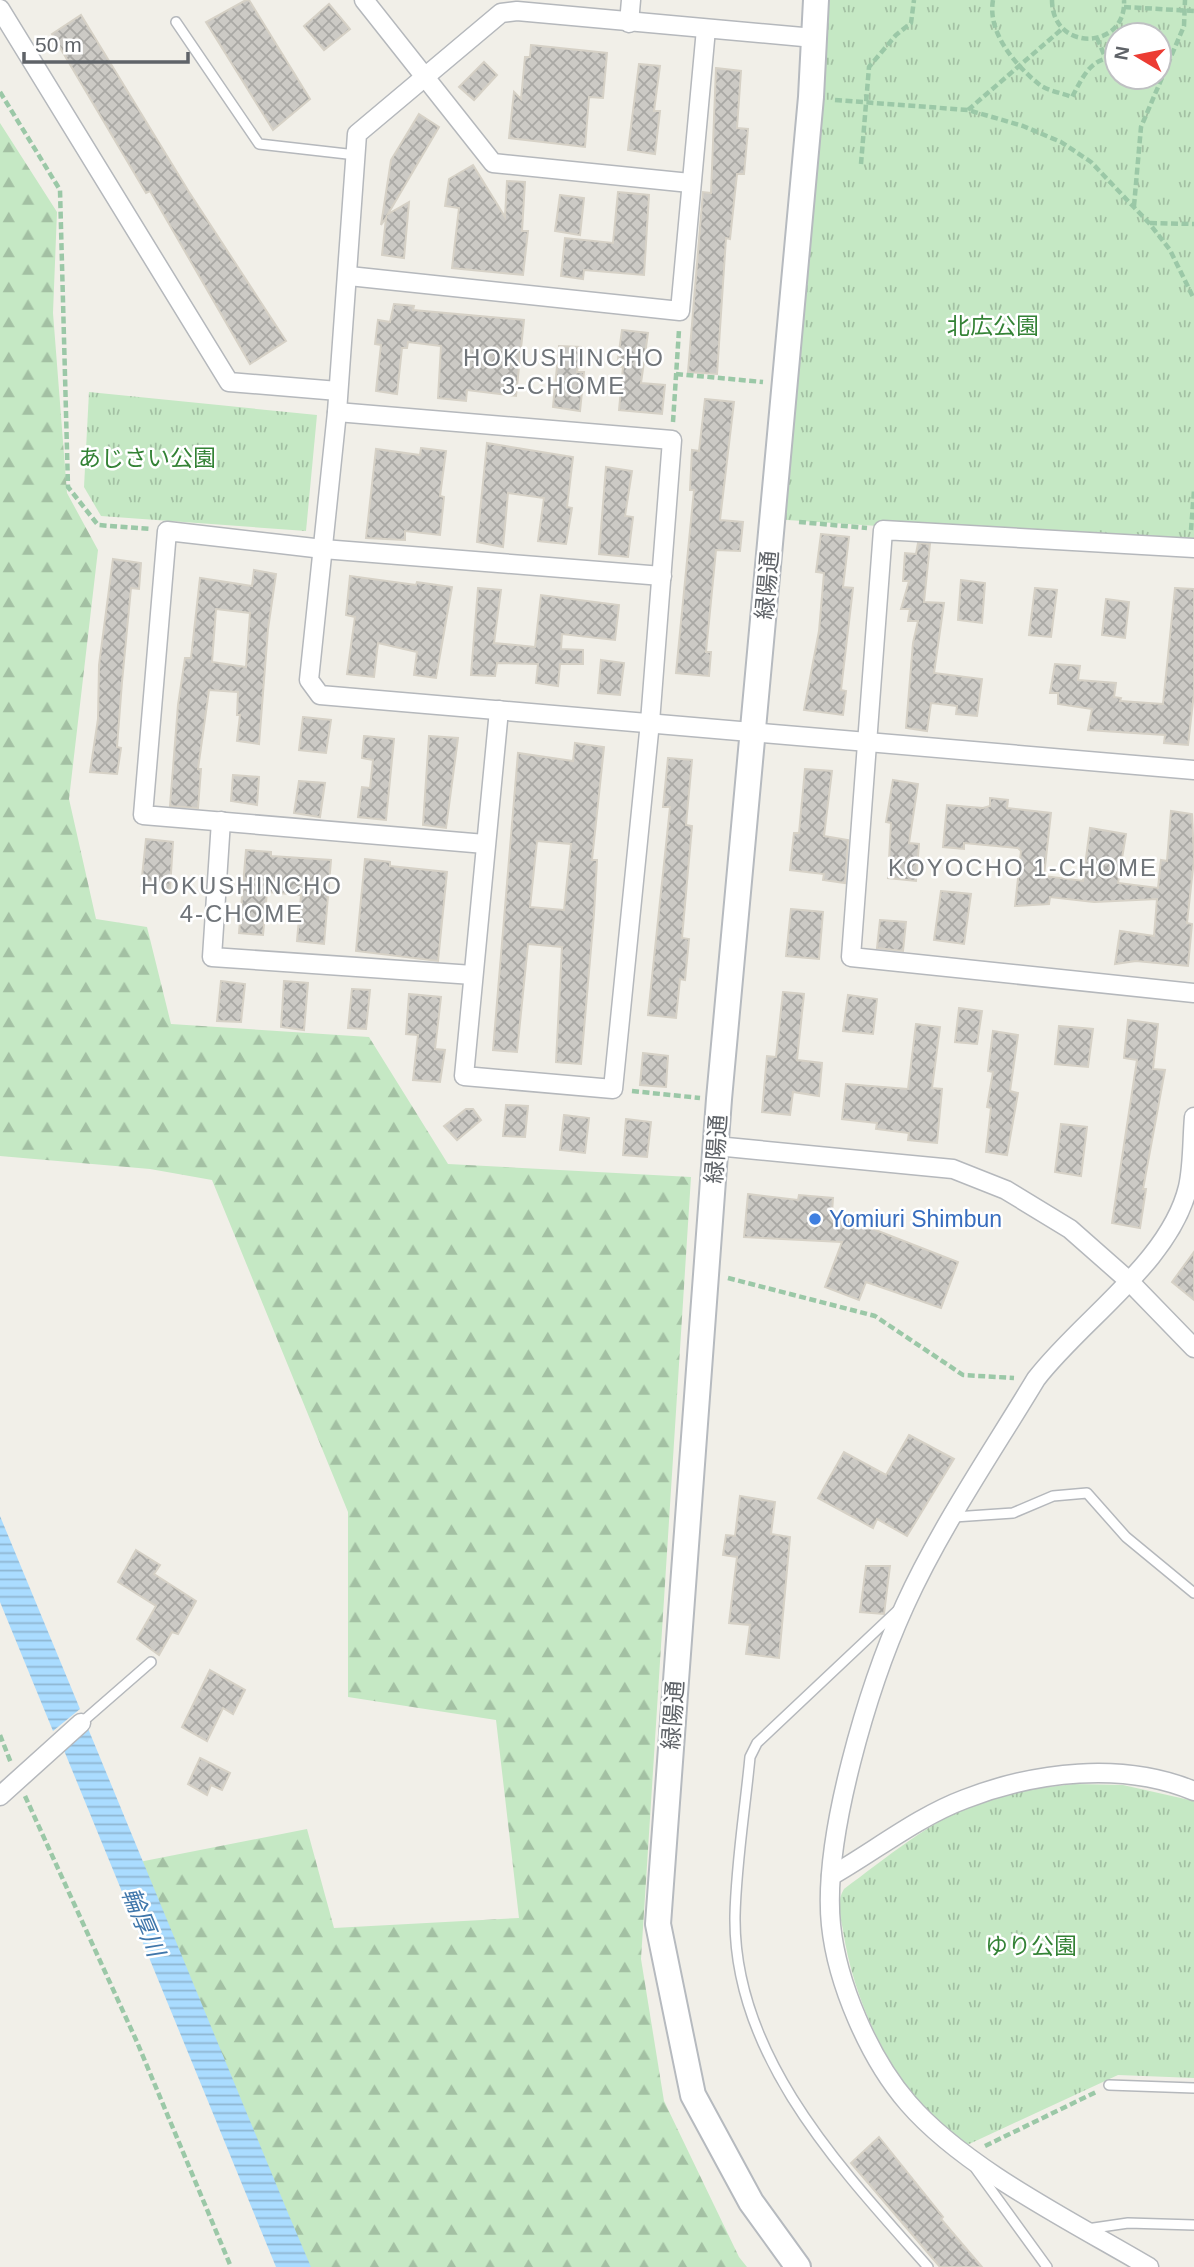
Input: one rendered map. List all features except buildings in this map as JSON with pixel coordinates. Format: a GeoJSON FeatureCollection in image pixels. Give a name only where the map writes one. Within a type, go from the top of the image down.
{"type":"FeatureCollection","features":[{"type":"Feature","properties":{"kind":"street"},"geometry":{"type":"LineString","coordinates":[[364,0],[493,163],[690,183]]}},
{"type":"Feature","properties":{"kind":"street"},"geometry":{"type":"LineString","coordinates":[[629,23],[631,0]]}},
{"type":"Feature","properties":{"kind":"street","name":"緑陽通"},"geometry":{"type":"LineString","coordinates":[[799,2267],[751,2202],[693,2095],[658,1924],[716,1146],[755,731],[816,0]]}},
{"type":"Feature","properties":{"kind":"street"},"geometry":{"type":"LineString","coordinates":[[0,9],[229,382],[338,391]]}},
{"type":"Feature","properties":{"kind":"street"},"geometry":{"type":"LineString","coordinates":[[814,38],[517,12],[501,13],[357,134],[349,276],[309,680],[320,695],[1194,770]]}},
{"type":"Feature","properties":{"kind":"street"},"geometry":{"type":"LineString","coordinates":[[349,276],[680,312],[706,29]]}},
{"type":"Feature","properties":{"kind":"street"},"geometry":{"type":"LineString","coordinates":[[337,412],[672,440],[650,722],[613,1089],[464,1076],[499,710]]}},
{"type":"Feature","properties":{"kind":"street"},"geometry":{"type":"LineString","coordinates":[[1192,548],[883,530],[850,957],[1194,993]]}},
{"type":"Feature","properties":{"kind":"street"},"geometry":{"type":"LineString","coordinates":[[485,844],[143,816],[167,531],[323,549],[662,576]]}},
{"type":"Feature","properties":{"kind":"street"},"geometry":{"type":"LineString","coordinates":[[221,821],[212,957],[473,975]]}},
{"type":"Feature","properties":{"kind":"street"},"geometry":{"type":"LineString","coordinates":[[1149,2267],[965,2155],[907,2102],[865,2039],[842,1977],[831,1925],[831,1876],[839,1818],[878,1667],[906,1602],[1036,1379],[1057,1351],[1129,1281],[1170,1229],[1188,1187],[1194,1117]]}},
{"type":"Feature","properties":{"kind":"street"},"geometry":{"type":"LineString","coordinates":[[716,1146],[953,1169],[1006,1190],[1070,1229],[1129,1281],[1194,1348]]}},
{"type":"Feature","properties":{"kind":"street"},"geometry":{"type":"LineString","coordinates":[[0,1796],[81,1723]]}},
{"type":"Feature","properties":{"kind":"street"},"geometry":{"type":"LineString","coordinates":[[831,1876],[912,1826],[963,1799],[1026,1780],[1078,1773],[1131,1776],[1194,1791]]}},
{"type":"Feature","properties":{"kind":"lane"},"geometry":{"type":"LineString","coordinates":[[176,22],[259,144],[356,155]]}},
{"type":"Feature","properties":{"kind":"lane"},"geometry":{"type":"LineString","coordinates":[[954,1517],[1013,1513],[1054,1496],[1087,1493],[1126,1537],[1194,1593]]}},
{"type":"Feature","properties":{"kind":"lane"},"geometry":{"type":"LineString","coordinates":[[906,1602],[757,1743],[750,1757],[735,1918],[746,2000],[765,2052],[810,2126],[928,2267]]}},
{"type":"Feature","properties":{"kind":"lane"},"geometry":{"type":"LineString","coordinates":[[81,1723],[151,1662]]}},
{"type":"Feature","properties":{"kind":"lane"},"geometry":{"type":"LineString","coordinates":[[1110,2085],[1194,2088]]}},
{"type":"Feature","properties":{"kind":"lane"},"geometry":{"type":"LineString","coordinates":[[965,2155],[1003,2203],[1047,2267]]}},
{"type":"Feature","properties":{"kind":"lane"},"geometry":{"type":"LineString","coordinates":[[1086,2229],[1128,2223],[1194,2225]]}},
{"type":"Feature","properties":{"kind":"path"},"geometry":{"type":"LineString","coordinates":[[861,164],[864,102],[869,67],[911,23],[914,0]]}},
{"type":"Feature","properties":{"kind":"path"},"geometry":{"type":"LineString","coordinates":[[993,0],[992,8],[1000,41],[1042,87],[1072,97],[1088,68],[1103,58]]}},
{"type":"Feature","properties":{"kind":"path"},"geometry":{"type":"LineString","coordinates":[[1052,0],[1055,20],[1062,29],[1083,39],[1097,38],[1114,28],[1124,7],[1124,0]]}},
{"type":"Feature","properties":{"kind":"path"},"geometry":{"type":"LineString","coordinates":[[1173,49],[1184,26],[1187,10],[1185,0]]}},
{"type":"Feature","properties":{"kind":"path"},"geometry":{"type":"LineString","coordinates":[[1124,7],[1194,11]]}},
{"type":"Feature","properties":{"kind":"path"},"geometry":{"type":"LineString","coordinates":[[968,110],[1062,29]]}},
{"type":"Feature","properties":{"kind":"path"},"geometry":{"type":"LineString","coordinates":[[1097,38],[1103,52]]}},
{"type":"Feature","properties":{"kind":"path"},"geometry":{"type":"LineString","coordinates":[[1133,206],[1138,140],[1155,91]]}},
{"type":"Feature","properties":{"kind":"path"},"geometry":{"type":"LineString","coordinates":[[0,92],[60,190],[68,488],[97,525],[167,531]]}},
{"type":"Feature","properties":{"kind":"path"},"geometry":{"type":"LineString","coordinates":[[835,100],[968,110],[1023,126],[1061,142],[1091,162],[1149,223],[1170,250],[1194,299]]}},
{"type":"Feature","properties":{"kind":"path"},"geometry":{"type":"LineString","coordinates":[[1149,223],[1194,224]]}},
{"type":"Feature","properties":{"kind":"path"},"geometry":{"type":"LineString","coordinates":[[672,440],[680,312]]}},
{"type":"Feature","properties":{"kind":"path"},"geometry":{"type":"LineString","coordinates":[[676,374],[763,382]]}},
{"type":"Feature","properties":{"kind":"path"},"geometry":{"type":"LineString","coordinates":[[1192,548],[1194,490]]}},
{"type":"Feature","properties":{"kind":"path"},"geometry":{"type":"LineString","coordinates":[[799,522],[883,530]]}},
{"type":"Feature","properties":{"kind":"path"},"geometry":{"type":"LineString","coordinates":[[613,1089],[703,1098]]}},
{"type":"Feature","properties":{"kind":"path"},"geometry":{"type":"LineString","coordinates":[[706,1272],[875,1316],[963,1375],[1036,1379]]}},
{"type":"Feature","properties":{"kind":"path"},"geometry":{"type":"LineString","coordinates":[[0,1735],[136,2042],[231,2267]]}},
{"type":"Feature","properties":{"kind":"path"},"geometry":{"type":"LineString","coordinates":[[965,2155],[1110,2085]]}},
{"type":"Feature","properties":{"kind":"green space","name":"北広公園"},"geometry":{"type":"Polygon","coordinates":[[[816,0],[1194,0],[1194,547],[772,519],[816,0]]]}},
{"type":"Feature","properties":{"kind":"green space"},"geometry":{"type":"Polygon","coordinates":[[[0,123],[57,212],[53,313],[67,493],[98,550],[69,799],[96,919],[147,927],[171,1024],[369,1037],[448,1164],[691,1177],[641,1959],[664,2101],[739,2257],[747,2267],[301,2267],[134,1863],[307,1829],[334,1928],[519,1918],[496,1720],[348,1697],[348,1512],[212,1180],[150,1169],[0,1156],[0,123]]]}},
{"type":"Feature","properties":{"kind":"green space","name":"あじさい公園"},"geometry":{"type":"Polygon","coordinates":[[[89,392],[317,415],[306,531],[101,516],[84,487],[89,392]]]}},
{"type":"Feature","properties":{"kind":"green space","name":"ゆり公園"},"geometry":{"type":"Polygon","coordinates":[[[1074,1784],[1123,1785],[1194,1801],[1194,2078],[1118,2075],[967,2145],[918,2102],[891,2063],[869,2021],[847,1953],[839,1909],[840,1899],[844,1889],[892,1853],[961,1810],[1002,1795],[1074,1784]]]}},
{"type":"Feature","properties":{"kind":"water"},"geometry":{"type":"Polygon","coordinates":[[[0,1516],[80,1709],[53,1731],[0,1602],[0,1516]]]}},
{"type":"Feature","properties":{"kind":"water","name":"輪厚川"},"geometry":{"type":"Polygon","coordinates":[[[87,1726],[311,2267],[276,2267],[63,1748],[87,1726]]]}},
{"type":"Feature","properties":{"kind":"place","name":"Yomiuri Shimbun"},"geometry":{"type":"Point","coordinates":[815,1219]}},
{"type":"Feature","properties":{"kind":"district","name":"HOKUSHINCHO 3-CHOME"},"geometry":{"type":"Point","coordinates":[564,372]}},
{"type":"Feature","properties":{"kind":"district","name":"KOYOCHO 1-CHOME"},"geometry":{"type":"Point","coordinates":[1023,868]}},
{"type":"Feature","properties":{"kind":"district","name":"HOKUSHINCHO 4-CHOME"},"geometry":{"type":"Point","coordinates":[242,900]}}]}
